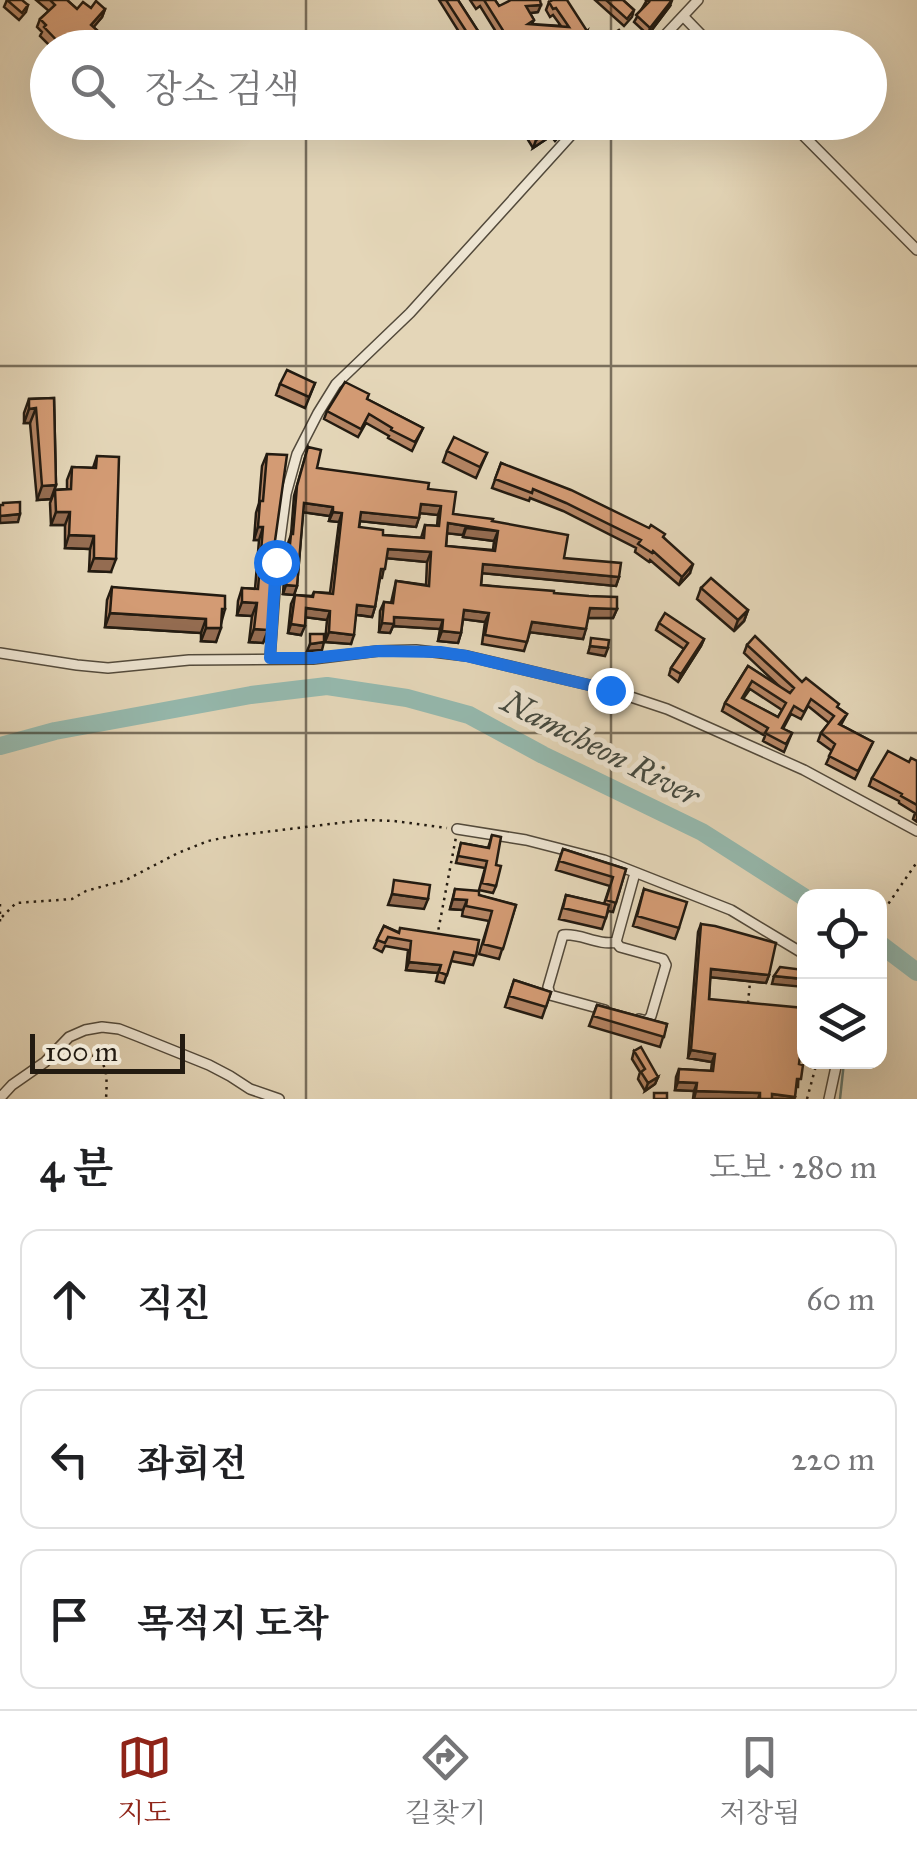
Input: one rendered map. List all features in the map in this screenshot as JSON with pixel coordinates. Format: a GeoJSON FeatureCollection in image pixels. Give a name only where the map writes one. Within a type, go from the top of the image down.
{"type":"FeatureCollection","features":[{"type":"Feature","properties":{"kind":"street"},"geometry":{"type":"LineString","coordinates":[[669,30],[698,0]]}},
{"type":"Feature","properties":{"kind":"street"},"geometry":{"type":"LineString","coordinates":[[682,16],[696,30]]}},
{"type":"Feature","properties":{"kind":"street"},"geometry":{"type":"LineString","coordinates":[[270,658],[276,562],[286,494],[297,454],[318,413],[336,384],[410,313],[566,140]]}},
{"type":"Feature","properties":{"kind":"street"},"geometry":{"type":"LineString","coordinates":[[808,140],[917,250]]}},
{"type":"Feature","properties":{"kind":"street"},"geometry":{"type":"LineString","coordinates":[[0,653],[108,668],[378,651],[440,652],[501,663],[610,690],[667,709],[849,792],[917,831]]}},
{"type":"Feature","properties":{"kind":"street"},"geometry":{"type":"LineString","coordinates":[[458,829],[526,840],[588,856],[732,910],[797,950]]}},
{"type":"Feature","properties":{"kind":"street"},"geometry":{"type":"LineString","coordinates":[[630,1016],[647,1021],[652,1016],[666,965],[664,959],[620,948],[616,942],[635,873]]}},
{"type":"Feature","properties":{"kind":"street"},"geometry":{"type":"LineString","coordinates":[[614,1012],[550,995],[548,988],[563,935],[607,944],[616,942]]}},
{"type":"Feature","properties":{"kind":"street"},"geometry":{"type":"LineString","coordinates":[[0,1098],[70,1037],[102,1027],[119,1029],[279,1099]]}},
{"type":"Feature","properties":{"kind":"street"},"geometry":{"type":"LineString","coordinates":[[829,1099],[835,1069]]}},
{"type":"Feature","properties":{"kind":"path"},"geometry":{"type":"LineString","coordinates":[[2,917],[16,902],[72,899],[126,880],[208,841],[363,820],[394,821],[458,829],[436,943]]}},
{"type":"Feature","properties":{"kind":"path"},"geometry":{"type":"LineString","coordinates":[[887,906],[917,862]]}},
{"type":"Feature","properties":{"kind":"path"},"geometry":{"type":"LineString","coordinates":[[0,904],[0,925]]}},
{"type":"Feature","properties":{"kind":"path"},"geometry":{"type":"LineString","coordinates":[[748,1005],[751,970]]}},
{"type":"Feature","properties":{"kind":"path"},"geometry":{"type":"LineString","coordinates":[[70,1037],[69,1053],[93,1055],[105,1066],[106,1099]]}},
{"type":"Feature","properties":{"kind":"path"},"geometry":{"type":"LineString","coordinates":[[806,1099],[816,1069]]}},
{"type":"Feature","properties":{"kind":"building"},"geometry":{"type":"Polygon","coordinates":[[[7,0],[22,0],[28,5],[22,13],[7,0]]]}},
{"type":"Feature","properties":{"kind":"building"},"geometry":{"type":"Polygon","coordinates":[[[50,0],[67,0],[77,9],[83,2],[91,8],[96,1],[105,9],[91,25],[97,30],[47,30],[40,19],[55,5],[50,0]]]}},
{"type":"Feature","properties":{"kind":"building"},"geometry":{"type":"Polygon","coordinates":[[[446,0],[458,0],[477,30],[465,30],[446,0]]]}},
{"type":"Feature","properties":{"kind":"building"},"geometry":{"type":"Polygon","coordinates":[[[484,0],[495,0],[499,6],[511,0],[540,0],[541,5],[526,6],[534,20],[528,24],[569,27],[549,2],[567,0],[586,30],[503,30],[484,0]]]}},
{"type":"Feature","properties":{"kind":"building"},"geometry":{"type":"Polygon","coordinates":[[[606,0],[623,0],[634,10],[627,19],[606,0]]]}},
{"type":"Feature","properties":{"kind":"building"},"geometry":{"type":"Polygon","coordinates":[[[646,0],[672,0],[650,28],[636,15],[649,2],[646,0]]]}},
{"type":"Feature","properties":{"kind":"building"},"geometry":{"type":"Polygon","coordinates":[[[287,370],[315,383],[309,397],[280,384],[287,370]]]}},
{"type":"Feature","properties":{"kind":"building"},"geometry":{"type":"Polygon","coordinates":[[[345,382],[369,394],[367,399],[423,428],[415,442],[369,414],[361,429],[327,411],[345,382]]]}},
{"type":"Feature","properties":{"kind":"building"},"geometry":{"type":"Polygon","coordinates":[[[54,398],[56,485],[42,486],[36,408],[29,409],[29,399],[54,398]]]}},
{"type":"Feature","properties":{"kind":"building"},"geometry":{"type":"Polygon","coordinates":[[[454,437],[487,453],[480,467],[447,451],[454,437]]]}},
{"type":"Feature","properties":{"kind":"building"},"geometry":{"type":"Polygon","coordinates":[[[308,447],[321,450],[317,468],[429,483],[428,489],[456,492],[453,514],[568,535],[564,558],[621,563],[619,577],[483,564],[481,585],[617,597],[617,609],[590,608],[586,629],[532,622],[527,642],[485,635],[489,613],[464,610],[461,633],[442,631],[443,620],[394,617],[394,624],[382,623],[384,602],[393,603],[396,581],[429,586],[431,552],[388,549],[375,607],[357,605],[354,635],[329,632],[330,611],[306,608],[305,626],[291,624],[295,595],[333,594],[342,513],[333,512],[333,507],[304,503],[297,586],[286,585],[297,486],[308,447]],[[421,504],[419,518],[361,512],[359,527],[383,530],[383,535],[424,538],[425,525],[439,526],[441,506],[421,504]],[[448,523],[446,546],[495,551],[498,531],[448,523]]]}},
{"type":"Feature","properties":{"kind":"building"},"geometry":{"type":"Polygon","coordinates":[[[267,454],[287,455],[268,630],[254,629],[257,603],[242,602],[242,588],[258,589],[263,527],[258,527],[267,454]]]}},
{"type":"Feature","properties":{"kind":"building"},"geometry":{"type":"Polygon","coordinates":[[[97,456],[119,457],[116,559],[94,558],[94,536],[69,535],[70,512],[56,512],[55,490],[71,489],[72,467],[96,468],[97,456]]]}},
{"type":"Feature","properties":{"kind":"building"},"geometry":{"type":"Polygon","coordinates":[[[501,463],[571,490],[649,528],[651,525],[693,564],[682,577],[653,551],[638,544],[641,540],[533,489],[532,493],[495,479],[501,463]]]}},
{"type":"Feature","properties":{"kind":"building"},"geometry":{"type":"Polygon","coordinates":[[[20,502],[20,514],[0,516],[0,505],[20,502]]]}},
{"type":"Feature","properties":{"kind":"building"},"geometry":{"type":"Polygon","coordinates":[[[711,578],[748,610],[738,620],[701,588],[711,578]]]}},
{"type":"Feature","properties":{"kind":"building"},"geometry":{"type":"Polygon","coordinates":[[[112,587],[225,596],[221,628],[206,628],[206,619],[110,613],[112,587]]]}},
{"type":"Feature","properties":{"kind":"building"},"geometry":{"type":"Polygon","coordinates":[[[665,613],[704,639],[681,674],[671,668],[688,643],[659,623],[665,613]]]}},
{"type":"Feature","properties":{"kind":"building"},"geometry":{"type":"Polygon","coordinates":[[[310,634],[324,634],[324,642],[310,644],[310,634]]]}},
{"type":"Feature","properties":{"kind":"building"},"geometry":{"type":"Polygon","coordinates":[[[755,636],[802,682],[806,678],[839,704],[837,707],[847,714],[839,724],[873,742],[858,771],[829,756],[835,744],[821,733],[834,716],[811,699],[804,712],[794,706],[782,728],[792,733],[786,744],[765,733],[768,728],[725,703],[748,666],[790,693],[794,688],[747,645],[755,636]],[[752,681],[742,698],[778,717],[786,703],[752,681]]]}},
{"type":"Feature","properties":{"kind":"building"},"geometry":{"type":"Polygon","coordinates":[[[591,638],[609,640],[608,648],[590,646],[591,638]]]}},
{"type":"Feature","properties":{"kind":"building"},"geometry":{"type":"Polygon","coordinates":[[[888,751],[909,762],[911,758],[917,761],[917,805],[872,778],[888,751]]]}},
{"type":"Feature","properties":{"kind":"building"},"geometry":{"type":"Polygon","coordinates":[[[492,835],[501,837],[496,886],[482,883],[487,861],[458,856],[461,843],[489,848],[492,835]]]}},
{"type":"Feature","properties":{"kind":"building"},"geometry":{"type":"Polygon","coordinates":[[[563,849],[626,869],[616,903],[606,900],[613,877],[559,861],[563,849]]]}},
{"type":"Feature","properties":{"kind":"building"},"geometry":{"type":"Polygon","coordinates":[[[394,880],[430,885],[428,899],[392,894],[394,880]]]}},
{"type":"Feature","properties":{"kind":"building"},"geometry":{"type":"Polygon","coordinates":[[[455,889],[479,891],[479,895],[516,905],[503,949],[483,944],[492,911],[466,906],[467,900],[453,899],[455,889]]]}},
{"type":"Feature","properties":{"kind":"building"},"geometry":{"type":"Polygon","coordinates":[[[644,889],[687,902],[679,928],[637,916],[644,889]]]}},
{"type":"Feature","properties":{"kind":"building"},"geometry":{"type":"Polygon","coordinates":[[[566,895],[609,905],[606,918],[563,908],[566,895]]]}},
{"type":"Feature","properties":{"kind":"building"},"geometry":{"type":"Polygon","coordinates":[[[701,924],[776,943],[769,975],[711,969],[709,999],[797,1007],[797,1069],[802,1069],[795,1097],[772,1094],[772,1099],[760,1099],[760,1093],[696,1091],[697,1083],[678,1082],[679,1069],[713,1071],[715,1054],[691,1050],[701,924]]]}},
{"type":"Feature","properties":{"kind":"building"},"geometry":{"type":"Polygon","coordinates":[[[384,926],[399,933],[400,928],[479,940],[476,956],[454,952],[447,975],[439,972],[441,965],[409,962],[411,941],[388,937],[385,943],[377,940],[384,926]]]}},
{"type":"Feature","properties":{"kind":"building"},"geometry":{"type":"Polygon","coordinates":[[[780,967],[797,969],[797,978],[774,976],[780,967]]]}},
{"type":"Feature","properties":{"kind":"building"},"geometry":{"type":"Polygon","coordinates":[[[514,980],[551,992],[546,1007],[509,996],[514,980]]]}},
{"type":"Feature","properties":{"kind":"building"},"geometry":{"type":"Polygon","coordinates":[[[597,1005],[667,1024],[664,1037],[593,1016],[597,1005]]]}},
{"type":"Feature","properties":{"kind":"building"},"geometry":{"type":"Polygon","coordinates":[[[641,1047],[658,1077],[648,1083],[634,1051],[641,1047]]]}},
{"type":"Feature","properties":{"kind":"building"},"geometry":{"type":"Polygon","coordinates":[[[654,1093],[667,1093],[667,1099],[654,1099],[654,1093]]]}},
{"type":"Feature","properties":{"kind":"waterway","name":"Namcheon River"},"geometry":{"type":"LineString","coordinates":[[0,746],[55,731],[251,695],[327,686],[407,698],[469,715],[702,832],[797,893]]}},
{"type":"Feature","properties":{"kind":"waterway","name":"Namcheon River"},"geometry":{"type":"LineString","coordinates":[[887,949],[917,972]]}},
{"type":"Feature","properties":{"kind":"waterway"},"geometry":{"type":"LineString","coordinates":[[840,1099],[843,1069]]}},
{"type":"Feature","properties":{"kind":"route"},"geometry":{"type":"LineString","coordinates":[[276,562],[270,658],[378,651],[440,652],[610,690]]}}]}
